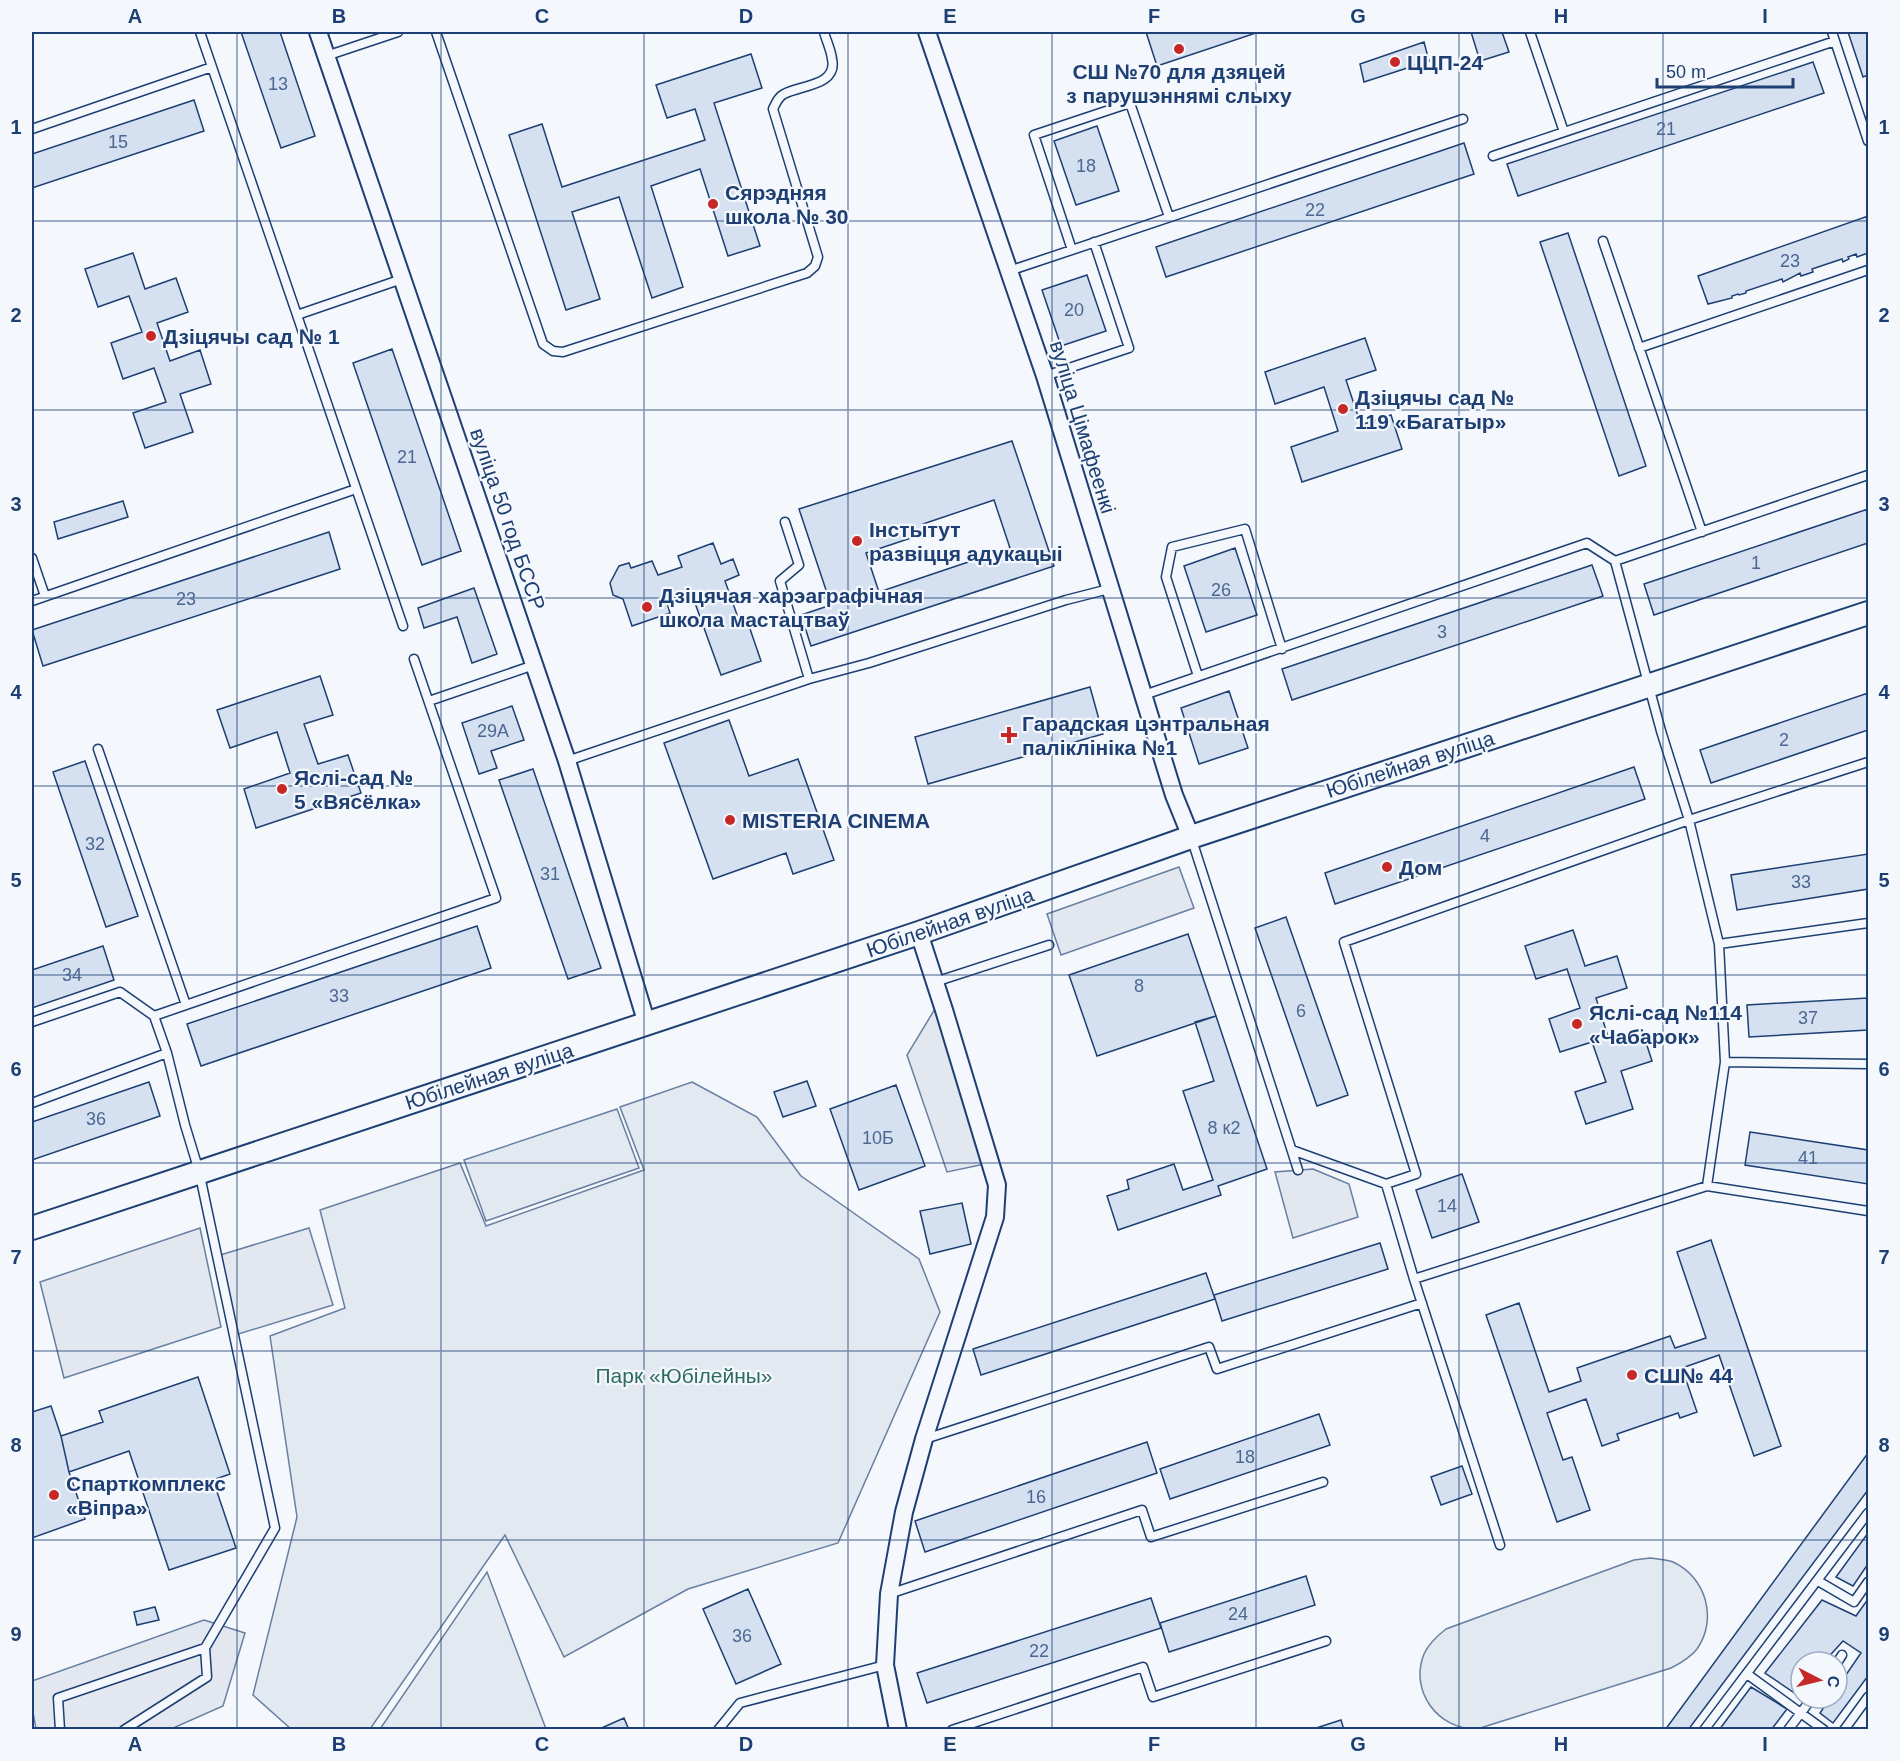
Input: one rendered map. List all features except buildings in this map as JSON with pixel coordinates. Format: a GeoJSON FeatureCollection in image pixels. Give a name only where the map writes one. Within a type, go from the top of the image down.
{"type":"FeatureCollection","features":[{"type":"Feature","properties":{"kind":"main road","name":"Юбілейная вуліца"},"geometry":{"type":"LineString","coordinates":[[32,1228],[919,933],[1191,837],[1869,614]]}},
{"type":"Feature","properties":{"kind":"street","name":"вуліца 50 год БССР"},"geometry":{"type":"LineString","coordinates":[[318,32],[567,761],[647,1024]]}},
{"type":"Feature","properties":{"kind":"street","name":"вуліца Цімафеенкі"},"geometry":{"type":"LineString","coordinates":[[927,32],[1045,376],[1174,795],[1191,837]]}},
{"type":"Feature","properties":{"kind":"street"},"geometry":{"type":"LineString","coordinates":[[897,1730],[885,1665],[889,1594],[904,1512],[924,1439],[995,1217],[997,1185],[919,933]]}},
{"type":"Feature","properties":{"kind":"lane"},"geometry":{"type":"LineString","coordinates":[[200,32],[403,626]]}},
{"type":"Feature","properties":{"kind":"lane"},"geometry":{"type":"LineString","coordinates":[[326,56],[398,32]]}},
{"type":"Feature","properties":{"kind":"lane"},"geometry":{"type":"LineString","coordinates":[[436,32],[543,344],[553,351],[563,352],[807,273],[815,266],[818,256],[773,109],[778,99],[784,94],[824,81],[832,71],[833,61],[824,32]]}},
{"type":"Feature","properties":{"kind":"lane"},"geometry":{"type":"LineString","coordinates":[[1530,32],[1564,132]]}},
{"type":"Feature","properties":{"kind":"lane"},"geometry":{"type":"LineString","coordinates":[[1493,156],[1833,36],[1869,141]]}},
{"type":"Feature","properties":{"kind":"lane"},"geometry":{"type":"LineString","coordinates":[[32,129],[212,67]]}},
{"type":"Feature","properties":{"kind":"lane"},"geometry":{"type":"LineString","coordinates":[[1072,250],[1034,135],[1130,103],[1169,218]]}},
{"type":"Feature","properties":{"kind":"lane"},"geometry":{"type":"LineString","coordinates":[[1009,271],[1463,118]]}},
{"type":"Feature","properties":{"kind":"lane"},"geometry":{"type":"LineString","coordinates":[[1603,241],[1702,532]]}},
{"type":"Feature","properties":{"kind":"lane"},"geometry":{"type":"LineString","coordinates":[[1045,376],[1129,348],[1094,242]]}},
{"type":"Feature","properties":{"kind":"lane"},"geometry":{"type":"LineString","coordinates":[[1639,348],[1869,270]]}},
{"type":"Feature","properties":{"kind":"lane"},"geometry":{"type":"LineString","coordinates":[[297,315],[402,279]]}},
{"type":"Feature","properties":{"kind":"lane"},"geometry":{"type":"LineString","coordinates":[[1615,561],[1869,475]]}},
{"type":"Feature","properties":{"kind":"lane"},"geometry":{"type":"LineString","coordinates":[[32,601],[356,489]]}},
{"type":"Feature","properties":{"kind":"lane"},"geometry":{"type":"LineString","coordinates":[[785,522],[798,565],[780,581],[809,679]]}},
{"type":"Feature","properties":{"kind":"lane"},"geometry":{"type":"LineString","coordinates":[[1198,676],[1166,577],[1172,547],[1245,529],[1282,649]]}},
{"type":"Feature","properties":{"kind":"lane"},"geometry":{"type":"LineString","coordinates":[[1144,695],[1587,543],[1615,561],[1648,685],[1689,820],[1719,944],[1725,1062],[1707,1186]]}},
{"type":"Feature","properties":{"kind":"lane"},"geometry":{"type":"LineString","coordinates":[[32,558],[45,596]]}},
{"type":"Feature","properties":{"kind":"lane"},"geometry":{"type":"LineString","coordinates":[[567,761],[809,679],[869,663],[1066,600],[1109,589]]}},
{"type":"Feature","properties":{"kind":"lane"},"geometry":{"type":"LineString","coordinates":[[154,1016],[496,898],[414,659]]}},
{"type":"Feature","properties":{"kind":"lane"},"geometry":{"type":"LineString","coordinates":[[429,701],[534,664]]}},
{"type":"Feature","properties":{"kind":"lane"},"geometry":{"type":"LineString","coordinates":[[98,749],[186,1005]]}},
{"type":"Feature","properties":{"kind":"lane"},"geometry":{"type":"LineString","coordinates":[[1292,1150],[1386,1184],[1416,1174],[1344,942],[1689,820],[1869,762]]}},
{"type":"Feature","properties":{"kind":"lane"},"geometry":{"type":"LineString","coordinates":[[1191,837],[1298,1170]]}},
{"type":"Feature","properties":{"kind":"lane"},"geometry":{"type":"LineString","coordinates":[[1719,944],[1869,923]]}},
{"type":"Feature","properties":{"kind":"lane"},"geometry":{"type":"LineString","coordinates":[[935,982],[1049,945]]}},
{"type":"Feature","properties":{"kind":"lane"},"geometry":{"type":"LineString","coordinates":[[32,1022],[120,992],[154,1016],[167,1053],[199,1171],[275,1528],[205,1648],[207,1677],[124,1730]]}},
{"type":"Feature","properties":{"kind":"lane"},"geometry":{"type":"LineString","coordinates":[[32,1102],[167,1053]]}},
{"type":"Feature","properties":{"kind":"lane"},"geometry":{"type":"LineString","coordinates":[[1725,1062],[1869,1064]]}},
{"type":"Feature","properties":{"kind":"lane"},"geometry":{"type":"LineString","coordinates":[[1386,1184],[1414,1279],[1500,1545]]}},
{"type":"Feature","properties":{"kind":"lane"},"geometry":{"type":"LineString","coordinates":[[1414,1279],[1707,1186],[1869,1211]]}},
{"type":"Feature","properties":{"kind":"lane"},"geometry":{"type":"LineString","coordinates":[[924,1439],[1209,1347],[1216,1369],[1422,1303]]}},
{"type":"Feature","properties":{"kind":"lane"},"geometry":{"type":"LineString","coordinates":[[889,1594],[1142,1510],[1151,1537],[1323,1482]]}},
{"type":"Feature","properties":{"kind":"lane"},"geometry":{"type":"LineString","coordinates":[[1704,1730],[1869,1513]]}},
{"type":"Feature","properties":{"kind":"lane"},"geometry":{"type":"LineString","coordinates":[[1818,1581],[1854,1602],[1869,1582]]}},
{"type":"Feature","properties":{"kind":"lane"},"geometry":{"type":"LineString","coordinates":[[952,1730],[1143,1668],[1153,1697],[1326,1641]]}},
{"type":"Feature","properties":{"kind":"lane"},"geometry":{"type":"LineString","coordinates":[[60,1730],[58,1698],[205,1648]]}},
{"type":"Feature","properties":{"kind":"lane"},"geometry":{"type":"LineString","coordinates":[[718,1730],[740,1703],[885,1665]]}},
{"type":"Feature","properties":{"kind":"lane"},"geometry":{"type":"LineString","coordinates":[[1747,1674],[1824,1730]]}},
{"type":"Feature","properties":{"kind":"lane"},"geometry":{"type":"LineString","coordinates":[[1844,1730],[1869,1697]]}},
{"type":"Feature","properties":{"kind":"lane"},"geometry":{"type":"LineString","coordinates":[[1788,1730],[1803,1710]]}},
{"type":"Feature","properties":{"kind":"green space","name":"Парк «Юбілейны»"},"geometry":{"type":"Polygon","coordinates":[[[692,1082],[757,1117],[801,1176],[919,1259],[940,1312],[838,1543],[688,1589],[564,1657],[505,1535],[370,1729],[291,1729],[253,1695],[297,1517],[270,1336],[345,1308],[320,1210],[460,1163],[486,1226],[644,1170],[620,1107],[692,1082]]]}},
{"type":"Feature","properties":{"kind":"green space"},"geometry":{"type":"Polygon","coordinates":[[[617,1109],[639,1168],[486,1221],[464,1160],[617,1109]]]}},
{"type":"Feature","properties":{"kind":"green space"},"geometry":{"type":"Polygon","coordinates":[[[1650,1558],[1670,1561],[1684,1569],[1701,1588],[1707,1612],[1707,1625],[1697,1649],[1685,1660],[1671,1668],[1477,1729],[1463,1728],[1450,1723],[1430,1706],[1420,1681],[1420,1668],[1428,1646],[1446,1629],[1634,1560],[1650,1558]]]}},
{"type":"Feature","properties":{"kind":"green space"},"geometry":{"type":"Polygon","coordinates":[[[487,1572],[546,1729],[380,1729],[487,1572]]]}},
{"type":"Feature","properties":{"kind":"shaded area"},"geometry":{"type":"Polygon","coordinates":[[[1179,867],[1194,908],[1061,955],[1047,914],[1179,867]]]}},
{"type":"Feature","properties":{"kind":"shaded area"},"geometry":{"type":"Polygon","coordinates":[[[941,999],[990,1163],[947,1172],[907,1055],[941,999]]]}},
{"type":"Feature","properties":{"kind":"shaded area"},"geometry":{"type":"Polygon","coordinates":[[[1313,1169],[1349,1184],[1358,1217],[1293,1238],[1275,1172],[1313,1169]]]}},
{"type":"Feature","properties":{"kind":"shaded area"},"geometry":{"type":"Polygon","coordinates":[[[200,1228],[221,1327],[64,1378],[40,1282],[200,1228]]]}},
{"type":"Feature","properties":{"kind":"shaded area"},"geometry":{"type":"Polygon","coordinates":[[[309,1228],[333,1305],[235,1335],[217,1256],[309,1228]]]}},
{"type":"Feature","properties":{"kind":"shaded area"},"geometry":{"type":"Polygon","coordinates":[[[204,1620],[245,1633],[223,1706],[171,1729],[36,1729],[32,1707],[32,1681],[204,1620]]]}},
{"type":"Feature","properties":{"kind":"place","name":"СШ №70 для дзяцей з парушэннямі слыху"},"geometry":{"type":"Point","coordinates":[1179,49]}},
{"type":"Feature","properties":{"kind":"place","name":"ЦЦП-24"},"geometry":{"type":"Point","coordinates":[1395,62]}},
{"type":"Feature","properties":{"kind":"place","name":"Сярэдняя школа № 30"},"geometry":{"type":"Point","coordinates":[713,204]}},
{"type":"Feature","properties":{"kind":"place","name":"Дзіцячы сад № 1"},"geometry":{"type":"Point","coordinates":[151,336]}},
{"type":"Feature","properties":{"kind":"place","name":"Дзіцячы сад № 119 «Багатыр»"},"geometry":{"type":"Point","coordinates":[1343,409]}},
{"type":"Feature","properties":{"kind":"place","name":"Інстытут развіцця адукацыі"},"geometry":{"type":"Point","coordinates":[857,541]}},
{"type":"Feature","properties":{"kind":"place","name":"Дзіцячая харэаграфічная школа мастацтваў"},"geometry":{"type":"Point","coordinates":[647,607]}},
{"type":"Feature","properties":{"kind":"place","name":"Гарадская цэнтральная паліклініка №1"},"geometry":{"type":"Point","coordinates":[1009,735]}},
{"type":"Feature","properties":{"kind":"place","name":"Яслі-сад № 5 «Вясёлка»"},"geometry":{"type":"Point","coordinates":[282,789]}},
{"type":"Feature","properties":{"kind":"place","name":"MISTERIA CINEMA"},"geometry":{"type":"Point","coordinates":[730,820]}},
{"type":"Feature","properties":{"kind":"place","name":"Дом"},"geometry":{"type":"Point","coordinates":[1387,867]}},
{"type":"Feature","properties":{"kind":"place","name":"Яслі-сад №114 «Чабарок»"},"geometry":{"type":"Point","coordinates":[1577,1024]}},
{"type":"Feature","properties":{"kind":"place","name":"СШ№ 44"},"geometry":{"type":"Point","coordinates":[1632,1375]}},
{"type":"Feature","properties":{"kind":"place","name":"Спарткомплекс «Віпра»"},"geometry":{"type":"Point","coordinates":[54,1495]}}]}
